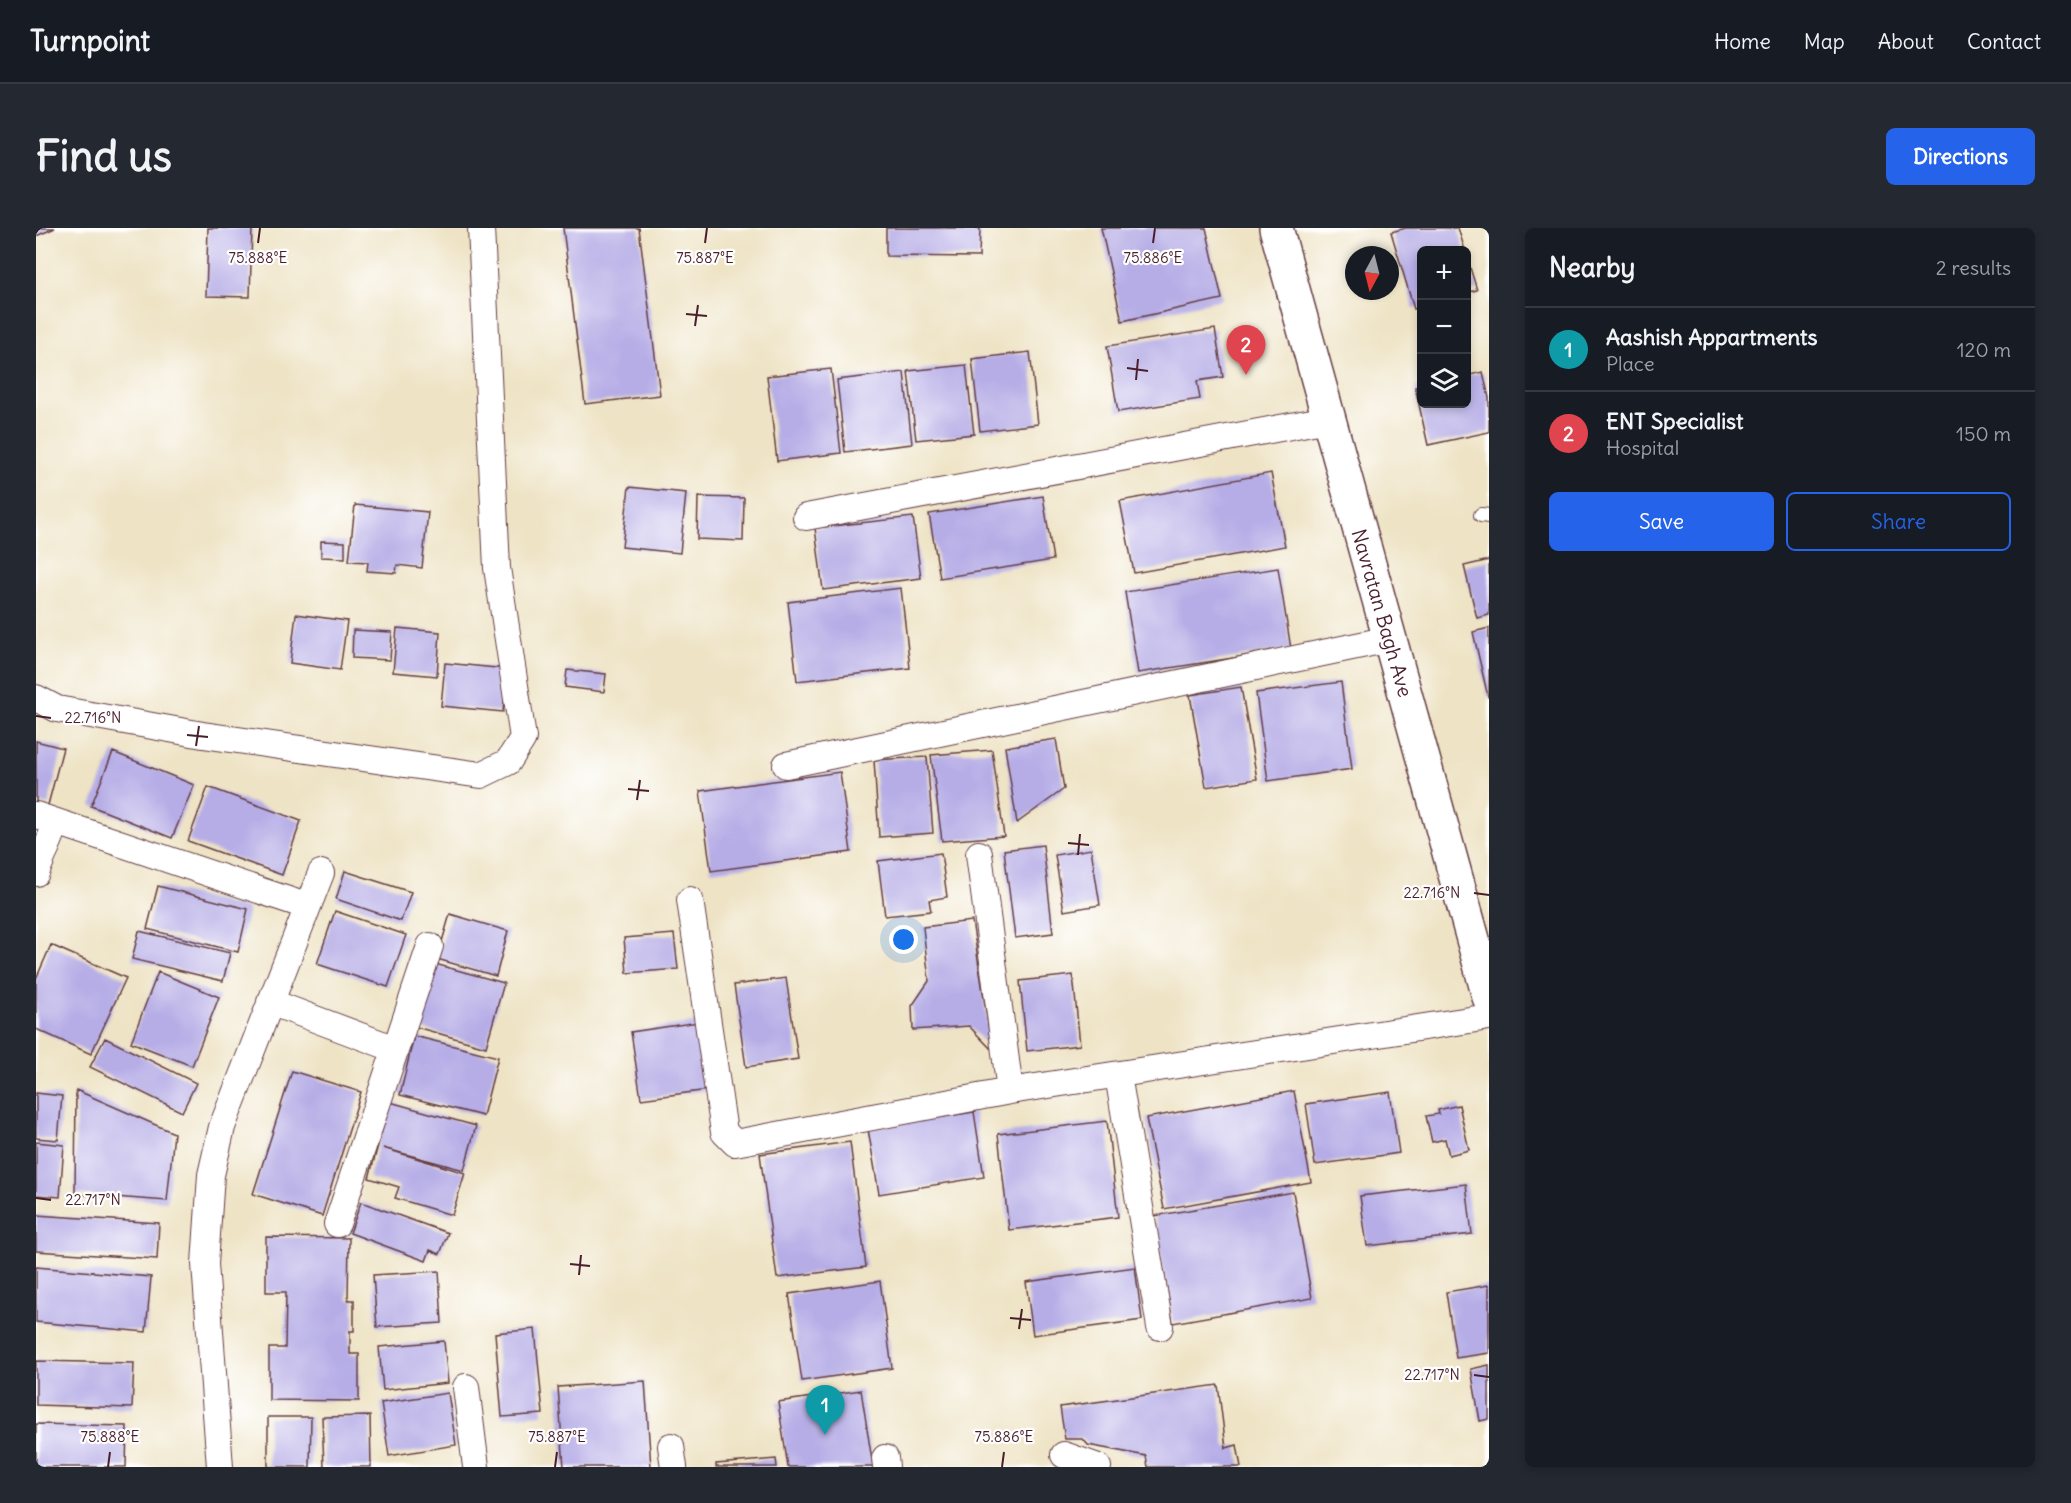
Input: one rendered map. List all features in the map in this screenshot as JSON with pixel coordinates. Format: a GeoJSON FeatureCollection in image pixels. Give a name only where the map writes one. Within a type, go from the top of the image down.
{"type":"FeatureCollection","features":[{"type":"Feature","properties":{"kind":"street"},"geometry":{"type":"LineString","coordinates":[[36,698],[57,709],[203,735],[481,775],[508,762],[523,738],[496,568],[481,228]]}},
{"type":"Feature","properties":{"kind":"street","name":"Navratan Bagh Ave"},"geometry":{"type":"LineString","coordinates":[[1276,228],[1489,997]]}},
{"type":"Feature","properties":{"kind":"street"},"geometry":{"type":"LineString","coordinates":[[806,517],[1328,419]]}},
{"type":"Feature","properties":{"kind":"street"},"geometry":{"type":"LineString","coordinates":[[786,765],[1390,639]]}},
{"type":"Feature","properties":{"kind":"street"},"geometry":{"type":"LineString","coordinates":[[36,873],[46,819],[306,906]]}},
{"type":"Feature","properties":{"kind":"street"},"geometry":{"type":"LineString","coordinates":[[979,854],[1010,1091]]}},
{"type":"Feature","properties":{"kind":"street"},"geometry":{"type":"LineString","coordinates":[[220,1467],[205,1264],[211,1175],[222,1127],[306,906],[321,873]]}},
{"type":"Feature","properties":{"kind":"street"},"geometry":{"type":"LineString","coordinates":[[690,900],[724,1132],[735,1143],[1010,1091],[1489,1017]]}},
{"type":"Feature","properties":{"kind":"street"},"geometry":{"type":"LineString","coordinates":[[337,1224],[430,946]]}},
{"type":"Feature","properties":{"kind":"street"},"geometry":{"type":"LineString","coordinates":[[270,1002],[396,1048]]}},
{"type":"Feature","properties":{"kind":"street"},"geometry":{"type":"LineString","coordinates":[[1118,1075],[1160,1327]]}},
{"type":"Feature","properties":{"kind":"street"},"geometry":{"type":"LineString","coordinates":[[466,1387],[476,1467]]}},
{"type":"Feature","properties":{"kind":"street"},"geometry":{"type":"LineString","coordinates":[[1064,1455],[1098,1467]]}},
{"type":"Feature","properties":{"kind":"building"},"geometry":{"type":"Polygon","coordinates":[[[36,228],[55,228],[36,236],[36,228]]]}},
{"type":"Feature","properties":{"kind":"building"},"geometry":{"type":"Polygon","coordinates":[[[208,228],[252,228],[250,297],[206,296],[208,228]]]}},
{"type":"Feature","properties":{"kind":"building"},"geometry":{"type":"Polygon","coordinates":[[[563,228],[639,228],[660,395],[585,404],[563,228]]]}},
{"type":"Feature","properties":{"kind":"building"},"geometry":{"type":"Polygon","coordinates":[[[886,228],[980,228],[979,257],[886,256],[886,228]]]}},
{"type":"Feature","properties":{"kind":"building"},"geometry":{"type":"Polygon","coordinates":[[[1101,228],[1206,228],[1222,299],[1122,321],[1101,228]]]}},
{"type":"Feature","properties":{"kind":"building"},"geometry":{"type":"Polygon","coordinates":[[[1406,228],[1458,228],[1464,246],[1417,246],[1417,308],[1414,309],[1399,259],[1399,246],[1395,246],[1391,232],[1406,228]]]}},
{"type":"Feature","properties":{"kind":"building"},"geometry":{"type":"Polygon","coordinates":[[[1471,271],[1477,290],[1471,292],[1471,271]]]}},
{"type":"Feature","properties":{"kind":"building"},"geometry":{"type":"Polygon","coordinates":[[[1215,329],[1223,377],[1197,381],[1200,399],[1118,412],[1107,346],[1215,329]]]}},
{"type":"Feature","properties":{"kind":"building"},"geometry":{"type":"Polygon","coordinates":[[[1030,352],[1038,424],[980,431],[972,359],[1030,352]]]}},
{"type":"Feature","properties":{"kind":"building"},"geometry":{"type":"Polygon","coordinates":[[[966,365],[974,434],[916,440],[908,371],[966,365]]]}},
{"type":"Feature","properties":{"kind":"building"},"geometry":{"type":"Polygon","coordinates":[[[831,369],[841,453],[777,461],[767,376],[831,369]]]}},
{"type":"Feature","properties":{"kind":"building"},"geometry":{"type":"Polygon","coordinates":[[[904,372],[912,444],[845,452],[837,380],[904,372]]]}},
{"type":"Feature","properties":{"kind":"building"},"geometry":{"type":"Polygon","coordinates":[[[1483,372],[1489,398],[1489,432],[1428,445],[1420,408],[1471,408],[1471,375],[1483,372]]]}},
{"type":"Feature","properties":{"kind":"building"},"geometry":{"type":"Polygon","coordinates":[[[1271,473],[1285,546],[1134,573],[1120,501],[1271,473]]]}},
{"type":"Feature","properties":{"kind":"building"},"geometry":{"type":"Polygon","coordinates":[[[629,487],[686,493],[680,553],[622,547],[629,487]]]}},
{"type":"Feature","properties":{"kind":"building"},"geometry":{"type":"Polygon","coordinates":[[[1043,496],[1053,560],[940,578],[929,514],[1043,496]]]}},
{"type":"Feature","properties":{"kind":"building"},"geometry":{"type":"Polygon","coordinates":[[[698,497],[744,498],[743,541],[697,539],[698,497]]]}},
{"type":"Feature","properties":{"kind":"building"},"geometry":{"type":"Polygon","coordinates":[[[355,505],[428,512],[422,568],[397,565],[396,573],[367,571],[368,562],[349,561],[355,505]]]}},
{"type":"Feature","properties":{"kind":"building"},"geometry":{"type":"Polygon","coordinates":[[[913,517],[921,578],[823,590],[815,528],[913,517]]]}},
{"type":"Feature","properties":{"kind":"building"},"geometry":{"type":"Polygon","coordinates":[[[321,541],[345,542],[345,558],[321,557],[321,541]]]}},
{"type":"Feature","properties":{"kind":"building"},"geometry":{"type":"Polygon","coordinates":[[[1489,560],[1489,615],[1477,618],[1464,566],[1489,560]]]}},
{"type":"Feature","properties":{"kind":"building"},"geometry":{"type":"Polygon","coordinates":[[[1278,568],[1291,649],[1138,673],[1125,592],[1278,568]]]}},
{"type":"Feature","properties":{"kind":"building"},"geometry":{"type":"Polygon","coordinates":[[[901,588],[910,668],[797,681],[788,602],[901,588]]]}},
{"type":"Feature","properties":{"kind":"building"},"geometry":{"type":"Polygon","coordinates":[[[296,614],[347,621],[340,670],[290,663],[296,614]]]}},
{"type":"Feature","properties":{"kind":"building"},"geometry":{"type":"Polygon","coordinates":[[[397,628],[440,632],[437,676],[393,672],[397,628]]]}},
{"type":"Feature","properties":{"kind":"building"},"geometry":{"type":"Polygon","coordinates":[[[1489,628],[1489,697],[1488,697],[1473,632],[1489,628]]]}},
{"type":"Feature","properties":{"kind":"building"},"geometry":{"type":"Polygon","coordinates":[[[353,630],[392,632],[390,660],[352,658],[353,630]]]}},
{"type":"Feature","properties":{"kind":"building"},"geometry":{"type":"Polygon","coordinates":[[[445,663],[507,669],[503,712],[441,706],[445,663]]]}},
{"type":"Feature","properties":{"kind":"building"},"geometry":{"type":"Polygon","coordinates":[[[567,670],[606,674],[604,692],[565,687],[567,670]]]}},
{"type":"Feature","properties":{"kind":"building"},"geometry":{"type":"Polygon","coordinates":[[[1341,682],[1352,769],[1268,781],[1256,693],[1341,682]]]}},
{"type":"Feature","properties":{"kind":"building"},"geometry":{"type":"Polygon","coordinates":[[[1241,687],[1257,779],[1206,787],[1190,695],[1241,687]]]}},
{"type":"Feature","properties":{"kind":"building"},"geometry":{"type":"Polygon","coordinates":[[[1056,739],[1064,789],[1017,823],[1005,747],[1056,739]]]}},
{"type":"Feature","properties":{"kind":"building"},"geometry":{"type":"Polygon","coordinates":[[[36,741],[63,748],[48,805],[36,802],[36,741]]]}},
{"type":"Feature","properties":{"kind":"building"},"geometry":{"type":"Polygon","coordinates":[[[992,750],[1004,836],[942,841],[931,755],[992,750]]]}},
{"type":"Feature","properties":{"kind":"building"},"geometry":{"type":"Polygon","coordinates":[[[113,752],[194,785],[172,838],[91,806],[113,752]]]}},
{"type":"Feature","properties":{"kind":"building"},"geometry":{"type":"Polygon","coordinates":[[[927,757],[933,833],[879,837],[874,760],[927,757]]]}},
{"type":"Feature","properties":{"kind":"building"},"geometry":{"type":"Polygon","coordinates":[[[840,772],[851,852],[711,871],[700,791],[840,772]]]}},
{"type":"Feature","properties":{"kind":"building"},"geometry":{"type":"Polygon","coordinates":[[[208,787],[301,821],[282,875],[188,841],[208,787]]]}},
{"type":"Feature","properties":{"kind":"building"},"geometry":{"type":"Polygon","coordinates":[[[1043,845],[1053,933],[1015,938],[1004,850],[1043,845]]]}},
{"type":"Feature","properties":{"kind":"building"},"geometry":{"type":"Polygon","coordinates":[[[1091,849],[1100,905],[1064,911],[1055,855],[1091,849]]]}},
{"type":"Feature","properties":{"kind":"building"},"geometry":{"type":"Polygon","coordinates":[[[941,853],[947,897],[929,900],[931,911],[885,916],[878,861],[941,853]]]}},
{"type":"Feature","properties":{"kind":"building"},"geometry":{"type":"Polygon","coordinates":[[[345,871],[411,892],[401,921],[336,899],[345,871]]]}},
{"type":"Feature","properties":{"kind":"building"},"geometry":{"type":"Polygon","coordinates":[[[158,886],[248,909],[238,952],[147,929],[158,886]]]}},
{"type":"Feature","properties":{"kind":"building"},"geometry":{"type":"Polygon","coordinates":[[[335,911],[406,935],[388,987],[317,964],[335,911]]]}},
{"type":"Feature","properties":{"kind":"building"},"geometry":{"type":"Polygon","coordinates":[[[450,914],[508,931],[496,976],[437,959],[450,914]]]}},
{"type":"Feature","properties":{"kind":"building"},"geometry":{"type":"Polygon","coordinates":[[[972,921],[992,1050],[969,1026],[913,1030],[912,1006],[929,981],[923,927],[972,921]]]}},
{"type":"Feature","properties":{"kind":"building"},"geometry":{"type":"Polygon","coordinates":[[[139,931],[230,953],[223,981],[132,959],[139,931]]]}},
{"type":"Feature","properties":{"kind":"building"},"geometry":{"type":"Polygon","coordinates":[[[674,934],[678,969],[627,973],[624,938],[674,934]]]}},
{"type":"Feature","properties":{"kind":"building"},"geometry":{"type":"Polygon","coordinates":[[[51,945],[126,978],[91,1054],[36,1029],[36,979],[51,945]]]}},
{"type":"Feature","properties":{"kind":"building"},"geometry":{"type":"Polygon","coordinates":[[[435,964],[504,983],[486,1047],[416,1027],[435,964]]]}},
{"type":"Feature","properties":{"kind":"building"},"geometry":{"type":"Polygon","coordinates":[[[158,972],[219,997],[192,1066],[131,1042],[158,972]]]}},
{"type":"Feature","properties":{"kind":"building"},"geometry":{"type":"Polygon","coordinates":[[[1073,975],[1080,1045],[1027,1051],[1020,981],[1073,975]]]}},
{"type":"Feature","properties":{"kind":"building"},"geometry":{"type":"Polygon","coordinates":[[[786,978],[798,1059],[746,1067],[734,985],[786,978]]]}},
{"type":"Feature","properties":{"kind":"building"},"geometry":{"type":"Polygon","coordinates":[[[698,1022],[708,1090],[641,1099],[631,1032],[698,1022]]]}},
{"type":"Feature","properties":{"kind":"building"},"geometry":{"type":"Polygon","coordinates":[[[414,1036],[498,1057],[483,1116],[400,1095],[414,1036]]]}},
{"type":"Feature","properties":{"kind":"building"},"geometry":{"type":"Polygon","coordinates":[[[105,1038],[196,1083],[182,1112],[90,1067],[105,1038]]]}},
{"type":"Feature","properties":{"kind":"building"},"geometry":{"type":"Polygon","coordinates":[[[292,1071],[361,1092],[322,1216],[253,1194],[292,1071]]]}},
{"type":"Feature","properties":{"kind":"building"},"geometry":{"type":"Polygon","coordinates":[[[76,1090],[174,1133],[167,1201],[75,1194],[76,1090]]]}},
{"type":"Feature","properties":{"kind":"building"},"geometry":{"type":"Polygon","coordinates":[[[1294,1091],[1311,1182],[1164,1209],[1146,1118],[1294,1091]]]}},
{"type":"Feature","properties":{"kind":"building"},"geometry":{"type":"Polygon","coordinates":[[[1390,1092],[1399,1153],[1315,1165],[1306,1104],[1390,1092]]]}},
{"type":"Feature","properties":{"kind":"building"},"geometry":{"type":"Polygon","coordinates":[[[36,1093],[62,1096],[58,1140],[36,1138],[36,1093]]]}},
{"type":"Feature","properties":{"kind":"building"},"geometry":{"type":"Polygon","coordinates":[[[390,1102],[476,1126],[464,1170],[383,1148],[465,1173],[452,1215],[395,1198],[399,1187],[369,1178],[390,1102]]]}},
{"type":"Feature","properties":{"kind":"building"},"geometry":{"type":"Polygon","coordinates":[[[1459,1105],[1469,1150],[1449,1155],[1445,1139],[1432,1142],[1426,1116],[1439,1114],[1438,1110],[1459,1105]]]}},
{"type":"Feature","properties":{"kind":"building"},"geometry":{"type":"Polygon","coordinates":[[[974,1112],[984,1177],[879,1194],[868,1129],[974,1112]]]}},
{"type":"Feature","properties":{"kind":"building"},"geometry":{"type":"Polygon","coordinates":[[[1107,1121],[1118,1217],[1009,1230],[998,1134],[1107,1121]]]}},
{"type":"Feature","properties":{"kind":"building"},"geometry":{"type":"Polygon","coordinates":[[[36,1142],[64,1145],[60,1197],[36,1195],[36,1142]]]}},
{"type":"Feature","properties":{"kind":"building"},"geometry":{"type":"Polygon","coordinates":[[[850,1142],[866,1267],[777,1278],[760,1154],[850,1142]]]}},
{"type":"Feature","properties":{"kind":"building"},"geometry":{"type":"Polygon","coordinates":[[[1466,1184],[1472,1234],[1367,1246],[1360,1196],[1466,1184]]]}},
{"type":"Feature","properties":{"kind":"building"},"geometry":{"type":"Polygon","coordinates":[[[1293,1192],[1312,1298],[1173,1323],[1154,1216],[1293,1192]]]}},
{"type":"Feature","properties":{"kind":"building"},"geometry":{"type":"Polygon","coordinates":[[[361,1202],[448,1233],[440,1254],[430,1250],[426,1261],[350,1233],[361,1202]]]}},
{"type":"Feature","properties":{"kind":"building"},"geometry":{"type":"Polygon","coordinates":[[[36,1215],[159,1223],[157,1259],[36,1251],[36,1215]]]}},
{"type":"Feature","properties":{"kind":"building"},"geometry":{"type":"Polygon","coordinates":[[[266,1237],[349,1238],[348,1300],[354,1300],[354,1331],[350,1331],[350,1354],[359,1354],[359,1401],[269,1400],[269,1348],[285,1348],[286,1292],[266,1292],[266,1237]]]}},
{"type":"Feature","properties":{"kind":"building"},"geometry":{"type":"Polygon","coordinates":[[[36,1267],[151,1277],[146,1332],[36,1322],[36,1267]]]}},
{"type":"Feature","properties":{"kind":"building"},"geometry":{"type":"Polygon","coordinates":[[[1135,1267],[1142,1320],[1033,1335],[1026,1282],[1135,1267]]]}},
{"type":"Feature","properties":{"kind":"building"},"geometry":{"type":"Polygon","coordinates":[[[439,1271],[442,1323],[377,1327],[373,1275],[439,1271]]]}},
{"type":"Feature","properties":{"kind":"building"},"geometry":{"type":"Polygon","coordinates":[[[880,1281],[892,1368],[802,1381],[789,1294],[880,1281]]]}},
{"type":"Feature","properties":{"kind":"building"},"geometry":{"type":"Polygon","coordinates":[[[1489,1285],[1489,1353],[1456,1358],[1446,1292],[1489,1285]]]}},
{"type":"Feature","properties":{"kind":"building"},"geometry":{"type":"Polygon","coordinates":[[[535,1329],[543,1414],[502,1417],[495,1333],[535,1329]]]}},
{"type":"Feature","properties":{"kind":"building"},"geometry":{"type":"Polygon","coordinates":[[[444,1341],[448,1383],[383,1390],[379,1347],[444,1341]]]}},
{"type":"Feature","properties":{"kind":"building"},"geometry":{"type":"Polygon","coordinates":[[[36,1361],[134,1363],[132,1408],[36,1405],[36,1361]]]}},
{"type":"Feature","properties":{"kind":"building"},"geometry":{"type":"Polygon","coordinates":[[[1489,1365],[1489,1419],[1480,1421],[1471,1369],[1489,1365]]]}},
{"type":"Feature","properties":{"kind":"building"},"geometry":{"type":"Polygon","coordinates":[[[645,1381],[651,1467],[564,1467],[558,1387],[645,1381]]]}},
{"type":"Feature","properties":{"kind":"building"},"geometry":{"type":"Polygon","coordinates":[[[1218,1385],[1226,1448],[1237,1445],[1241,1467],[1148,1467],[1146,1456],[1088,1445],[1083,1439],[1065,1439],[1060,1407],[1218,1385]]]}},
{"type":"Feature","properties":{"kind":"building"},"geometry":{"type":"Polygon","coordinates":[[[861,1390],[873,1467],[788,1467],[778,1402],[861,1390]]]}},
{"type":"Feature","properties":{"kind":"building"},"geometry":{"type":"Polygon","coordinates":[[[448,1393],[456,1445],[389,1456],[381,1403],[448,1393]]]}},
{"type":"Feature","properties":{"kind":"building"},"geometry":{"type":"Polygon","coordinates":[[[370,1416],[371,1467],[324,1467],[322,1417],[370,1416]]]}},
{"type":"Feature","properties":{"kind":"building"},"geometry":{"type":"Polygon","coordinates":[[[268,1417],[311,1417],[310,1467],[268,1467],[268,1417]]]}},
{"type":"Feature","properties":{"kind":"building"},"geometry":{"type":"Polygon","coordinates":[[[36,1424],[127,1426],[126,1467],[36,1467],[36,1424]]]}},
{"type":"Feature","properties":{"kind":"building"},"geometry":{"type":"Polygon","coordinates":[[[776,1459],[777,1467],[716,1467],[716,1464],[776,1459]]]}},
{"type":"Feature","properties":{"kind":"place","name":"ENT Specialist"},"geometry":{"type":"Point","coordinates":[1246,375]}},
{"type":"Feature","properties":{"kind":"place","name":"Aashish Appartments"},"geometry":{"type":"Point","coordinates":[825,1435]}}]}
